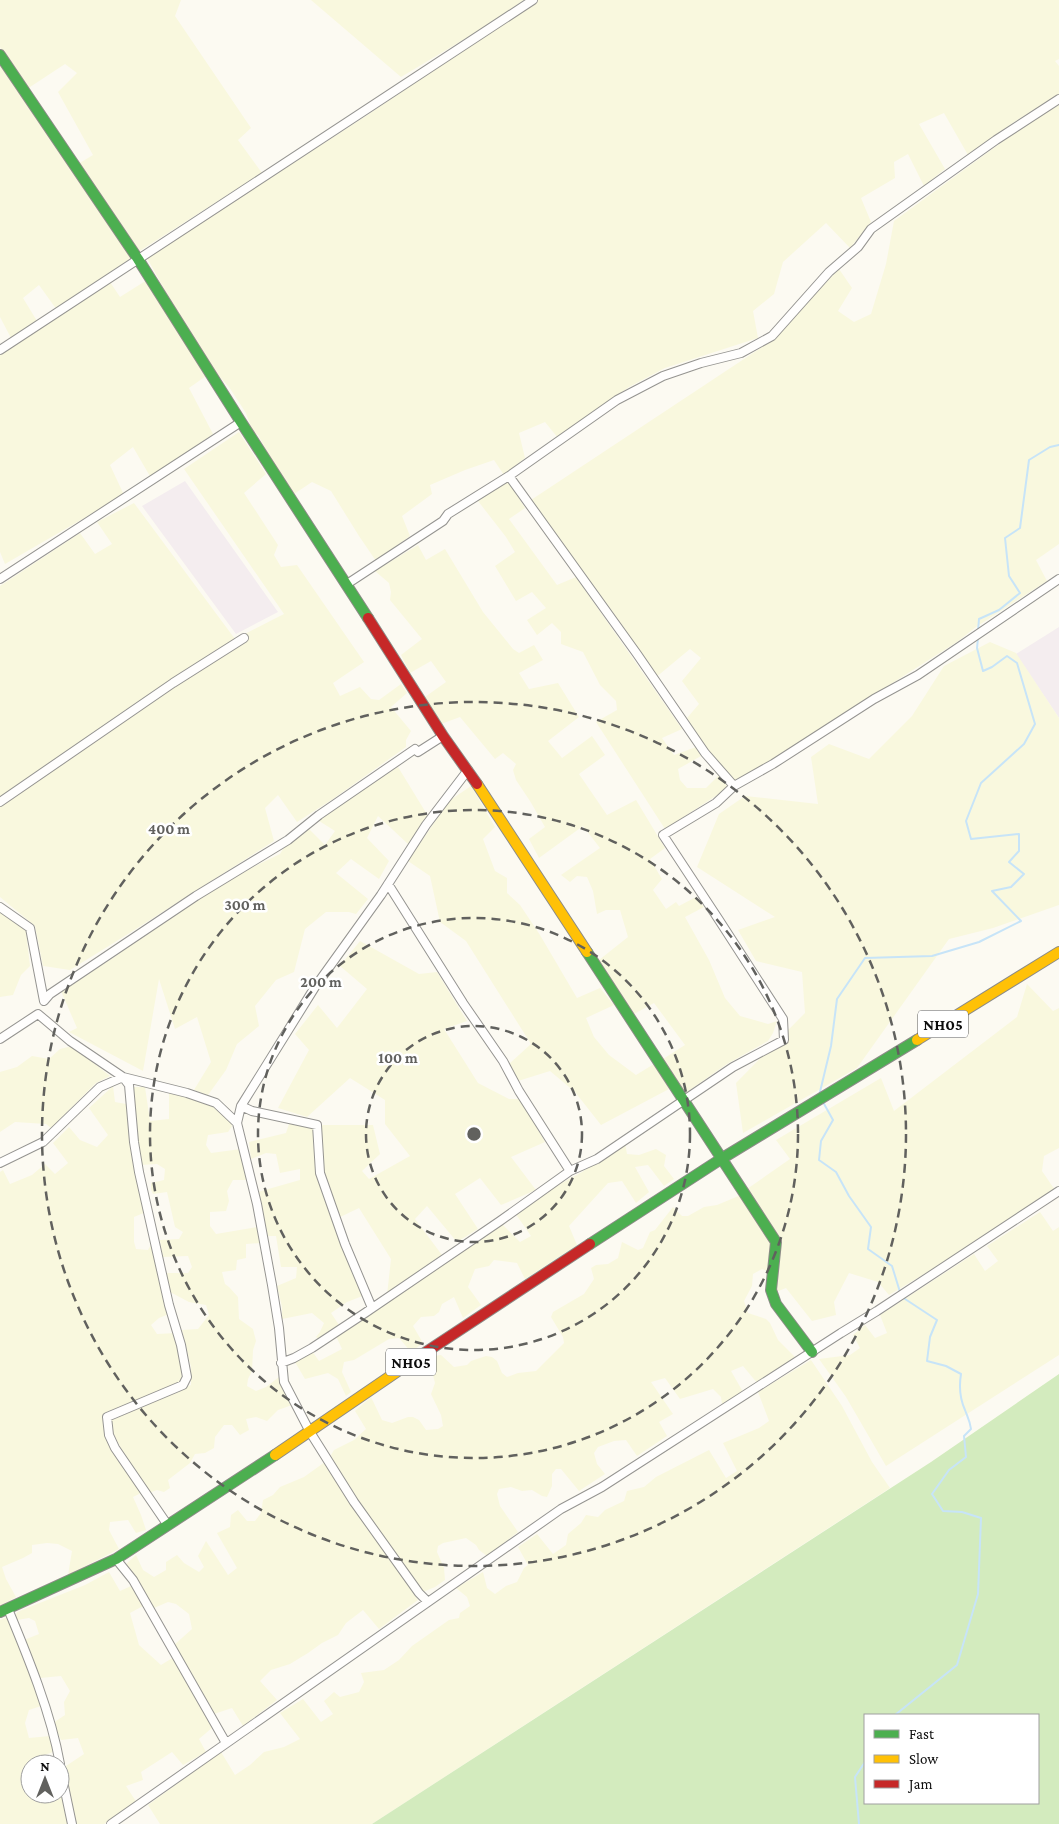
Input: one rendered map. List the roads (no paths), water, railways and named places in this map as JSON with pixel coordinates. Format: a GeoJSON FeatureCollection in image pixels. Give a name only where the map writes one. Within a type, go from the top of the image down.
{"type":"FeatureCollection","features":[{"type":"Feature","properties":{"kind":"street"},"geometry":{"type":"LineString","coordinates":[[0,350],[533,0]]}},
{"type":"Feature","properties":{"kind":"street"},"geometry":{"type":"LineString","coordinates":[[0,55],[138,259],[443,736],[468,770],[776,1242],[771,1290],[776,1304],[812,1352]]}},
{"type":"Feature","properties":{"kind":"street"},"geometry":{"type":"LineString","coordinates":[[347,584],[443,521],[448,514],[509,476],[617,400],[663,376],[700,363],[741,353],[772,336],[829,272],[858,247],[871,229],[996,140],[1059,100]]}},
{"type":"Feature","properties":{"kind":"street"},"geometry":{"type":"LineString","coordinates":[[0,579],[241,422]]}},
{"type":"Feature","properties":{"kind":"street"},"geometry":{"type":"LineString","coordinates":[[509,476],[637,654],[705,753],[734,786]]}},
{"type":"Feature","properties":{"kind":"street"},"geometry":{"type":"LineString","coordinates":[[281,1362],[294,1358],[312,1348],[570,1172],[597,1158],[734,1067],[784,1040],[783,1019],[663,835],[716,803],[734,786],[773,764],[874,699],[918,674],[1059,580]]}},
{"type":"Feature","properties":{"kind":"street"},"geometry":{"type":"LineString","coordinates":[[0,802],[173,683],[244,638]]}},
{"type":"Feature","properties":{"kind":"street"},"geometry":{"type":"LineString","coordinates":[[0,907],[30,928],[44,1001],[50,994],[196,896],[288,840],[318,815],[415,749],[418,752],[443,736]]}},
{"type":"Feature","properties":{"kind":"street"},"geometry":{"type":"LineString","coordinates":[[428,1602],[419,1593],[354,1502],[310,1432],[284,1382],[279,1328],[269,1267],[257,1204],[237,1123],[241,1106],[315,987],[381,895],[426,825],[468,770]]}},
{"type":"Feature","properties":{"kind":"street"},"geometry":{"type":"LineString","coordinates":[[388,884],[463,1003],[503,1062],[570,1172]]}},
{"type":"Feature","properties":{"kind":"street","name":"NH05"},"geometry":{"type":"LineString","coordinates":[[4,1611],[116,1559],[310,1432],[442,1341],[721,1159],[817,1102],[1059,952]]}},
{"type":"Feature","properties":{"kind":"street"},"geometry":{"type":"LineString","coordinates":[[0,1038],[38,1014],[70,1041],[123,1077],[129,1085],[134,1142],[139,1172],[187,1377],[183,1385],[107,1417],[109,1435],[115,1448],[167,1524]]}},
{"type":"Feature","properties":{"kind":"street"},"geometry":{"type":"LineString","coordinates":[[0,1164],[43,1142],[100,1087],[123,1077],[186,1093],[216,1103],[237,1123]]}},
{"type":"Feature","properties":{"kind":"street"},"geometry":{"type":"LineString","coordinates":[[241,1106],[252,1111],[316,1125],[320,1173],[345,1244],[372,1308]]}},
{"type":"Feature","properties":{"kind":"street"},"geometry":{"type":"LineString","coordinates":[[111,1824],[562,1508],[602,1487],[894,1298],[911,1289],[1059,1191]]}},
{"type":"Feature","properties":{"kind":"street"},"geometry":{"type":"LineString","coordinates":[[116,1559],[133,1580],[226,1743]]}},
{"type":"Feature","properties":{"kind":"street"},"geometry":{"type":"LineString","coordinates":[[4,1611],[38,1686],[58,1754]]}},
{"type":"Feature","properties":{"kind":"street"},"geometry":{"type":"LineString","coordinates":[[68,1804],[72,1824]]}},
{"type":"Feature","properties":{"kind":"waterway"},"geometry":{"type":"LineString","coordinates":[[978,631],[979,619],[999,610],[1020,593],[1009,576],[1005,538],[1020,528],[1029,460],[1050,447],[1059,445]]}},
{"type":"Feature","properties":{"kind":"waterway"},"geometry":{"type":"LineString","coordinates":[[819,1096],[831,1046],[837,999],[865,958],[932,956],[979,942],[1021,921],[992,891],[1011,887],[1024,874],[1009,862],[1019,851],[1019,834],[971,839],[966,821],[981,783],[1024,744],[1035,724],[1017,663],[1007,656],[983,671],[977,648],[978,638]]}},
{"type":"Feature","properties":{"kind":"waterway"},"geometry":{"type":"LineString","coordinates":[[823,1102],[833,1120],[821,1141],[819,1160],[836,1172],[849,1196],[871,1227],[868,1249],[892,1266],[900,1292]]}},
{"type":"Feature","properties":{"kind":"waterway"},"geometry":{"type":"LineString","coordinates":[[896,1714],[957,1665],[978,1594],[981,1518],[962,1512],[943,1511],[932,1494],[949,1470],[966,1457],[964,1436],[971,1429],[971,1426],[961,1397],[961,1374],[946,1366],[927,1361],[930,1337],[937,1320],[902,1297]]}},
{"type":"Feature","properties":{"kind":"waterway"},"geometry":{"type":"LineString","coordinates":[[859,1824],[855,1777],[864,1764]]}}]}
